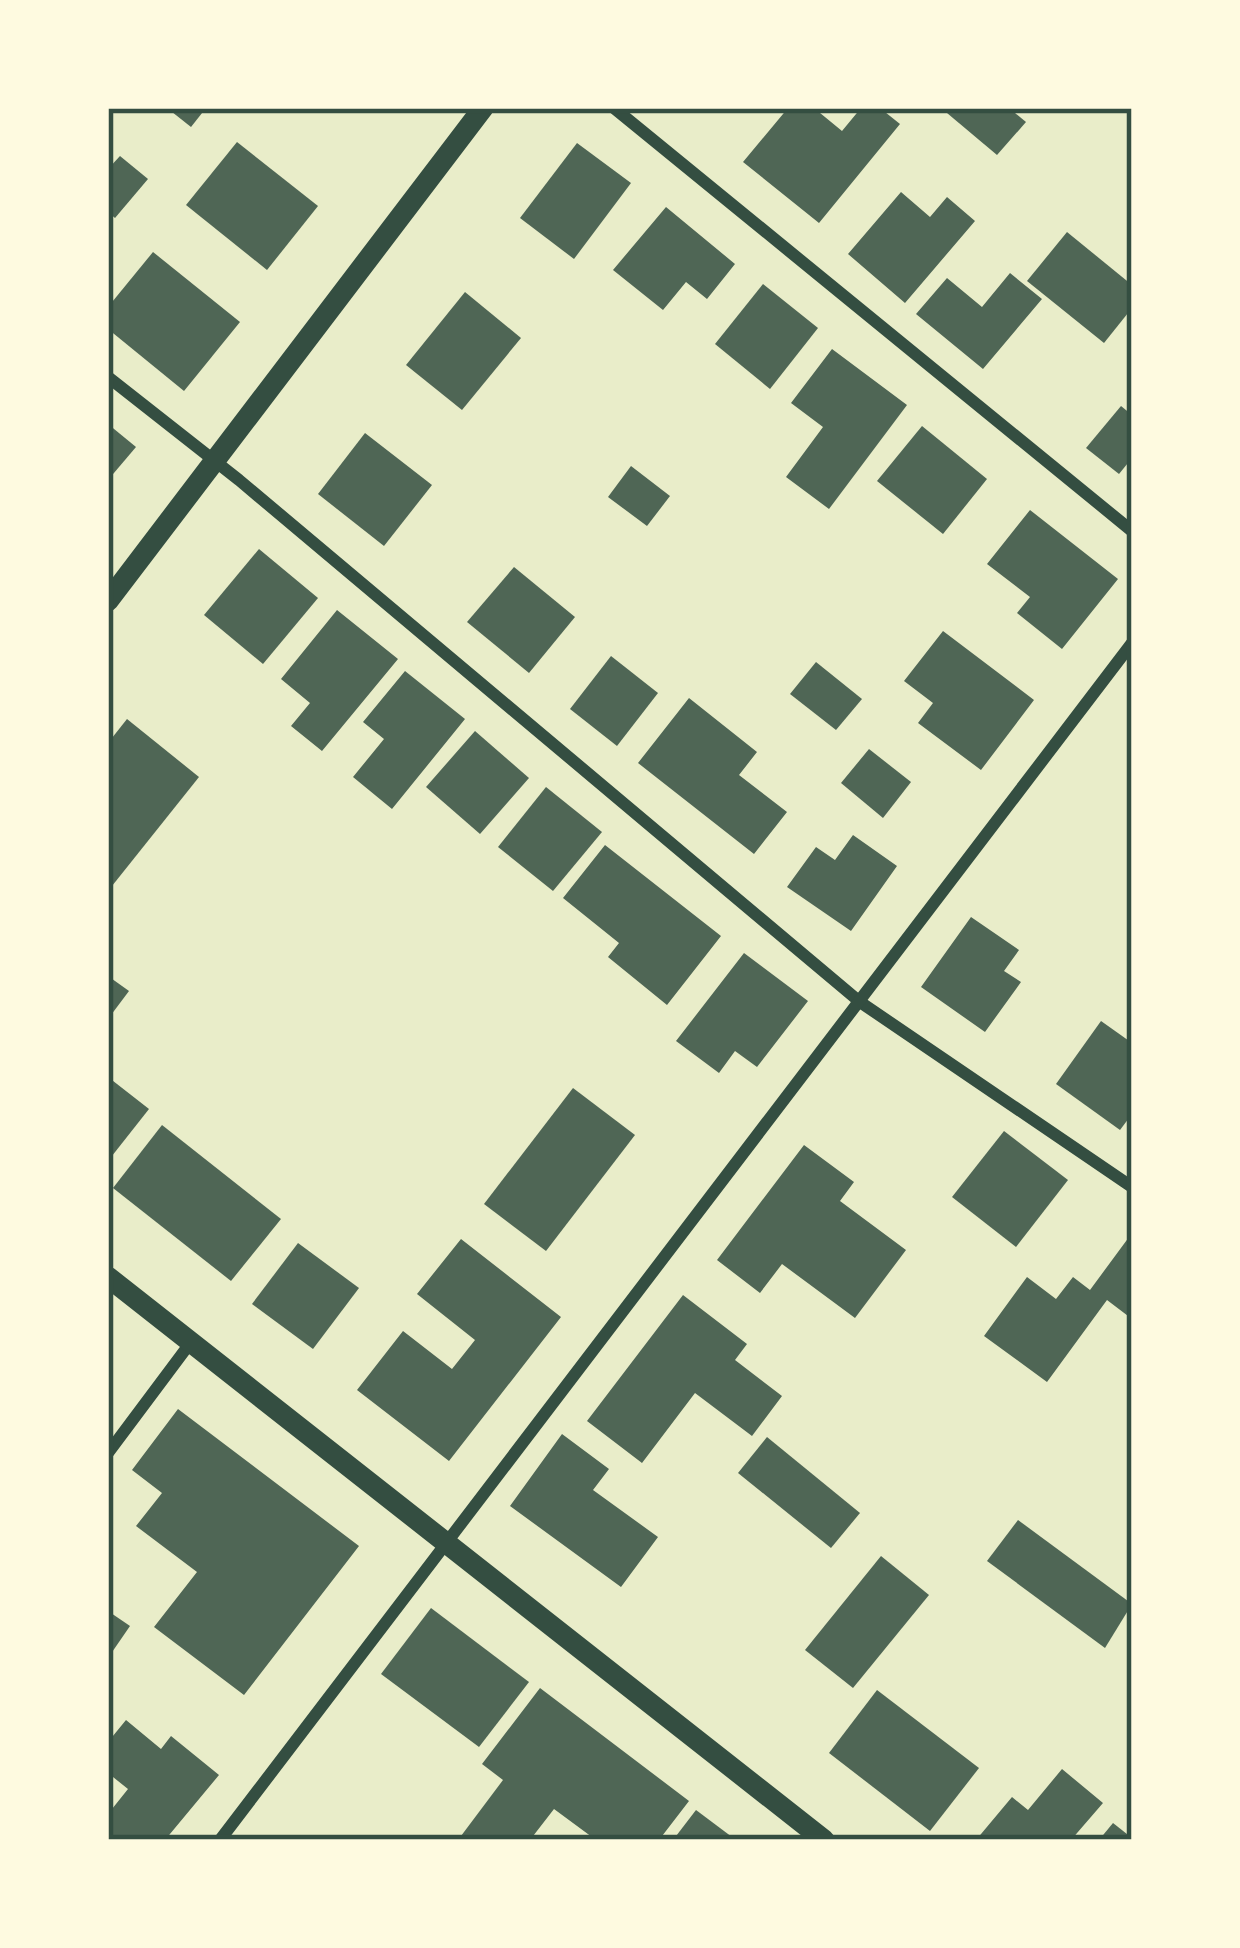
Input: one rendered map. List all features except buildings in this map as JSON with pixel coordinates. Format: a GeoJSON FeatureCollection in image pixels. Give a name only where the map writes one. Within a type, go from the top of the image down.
{"type":"FeatureCollection","features":[{"type":"Feature","properties":{"kind":"street"},"geometry":{"type":"LineString","coordinates":[[108,602],[483,108]]}},
{"type":"Feature","properties":{"kind":"street"},"geometry":{"type":"LineString","coordinates":[[614,108],[1132,531]]}},
{"type":"Feature","properties":{"kind":"street"},"geometry":{"type":"LineString","coordinates":[[108,377],[213,459],[860,1002],[1132,1187]]}},
{"type":"Feature","properties":{"kind":"street"},"geometry":{"type":"LineString","coordinates":[[220,1840],[1132,643]]}},
{"type":"Feature","properties":{"kind":"street"},"geometry":{"type":"LineString","coordinates":[[108,1277],[441,1544],[824,1840]]}},
{"type":"Feature","properties":{"kind":"street"},"geometry":{"type":"LineString","coordinates":[[108,1454],[191,1342]]}}]}
